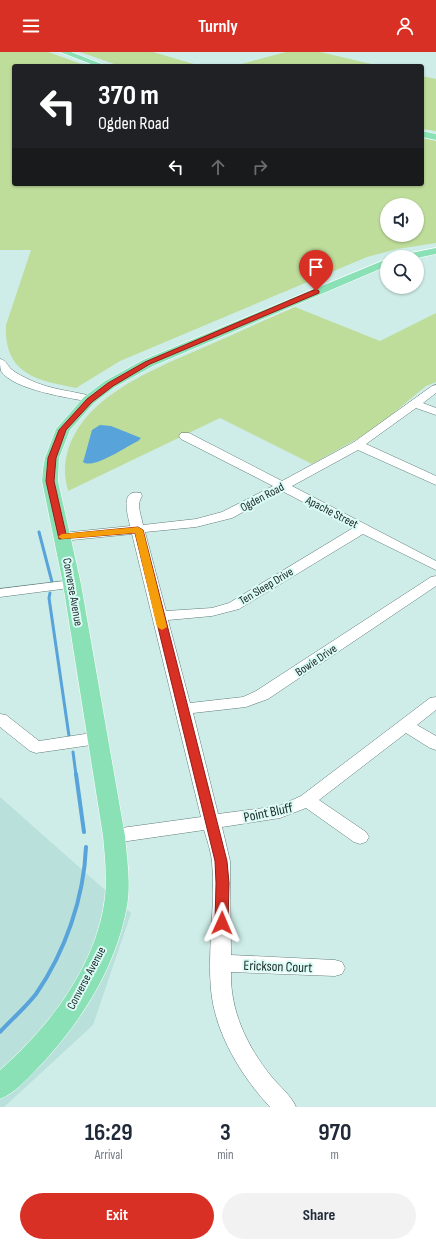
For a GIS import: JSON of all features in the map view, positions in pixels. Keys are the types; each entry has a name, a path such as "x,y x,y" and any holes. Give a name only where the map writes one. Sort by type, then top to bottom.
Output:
{"main road":[{"path":"64,52 97,64"},
{"path":"424,134 436,137"},
{"path":"424,253 436,251"},
{"name":"Converse Avenue","path":"0,1087 32,1058 54,1032 78,998 96,964 108,935 115,904 117,873 114,836 72,584 50,481 52,458 63,430 91,399 110,384 148,363 380,265"}],"street":[{"path":"0,362 12,375 30,384 49,390 91,399"},
{"name":"Ogden Road","path":"62,537 138,530 215,519 239,510 358,445 436,388"},
{"path":"414,403 436,412"},
{"name":"Apache Street","path":"185,436 436,566"},
{"path":"358,445 436,481"},
{"path":"136,496 133,500 132,506 221,861 222,1000 229,1022 240,1047 254,1071 272,1094 285,1107"},
{"name":"Ten Sleep Drive","path":"159,616 212,612 234,606 364,528"},
{"name":"Bowie Drive","path":"184,710 246,702 262,696 436,580"},
{"path":"0,593 72,584"},
{"name":"Point Bluff","path":"114,836 280,812 294,807 307,800 436,702"},
{"path":"0,719 36,747 98,738"},
{"path":"405,725 436,744"},
{"path":"307,800 360,837"},
{"name":"Erickson Court","path":"221,963 335,968"}],"shaded area":[{"path":"0,797 131,913 93,1025 4,1107 0,1107"}],"green space":[{"path":"0,52 48,52 81,64 12,64 12,186 424,186 424,138 436,141 436,243 393,250 380,250 380,254 367,257 120,361 76,388 48,382 25,372 10,354 6,325 31,250 0,250"},
{"path":"80,52 153,52 194,64 114,64"},
{"path":"286,52 320,52 371,64 241,64"},
{"path":"424,76 436,79 436,131 424,129"},
{"path":"295,307 380,341 436,313 436,382 426,386 373,430 312,464 220,418 68,491 65,473 69,449 79,428 94,410 113,394 134,380 157,368"}],"water":[{"path":"100,425 111,426 141,438 102,460 88,464 83,462 92,430"}],"waterway":[{"path":"39,532 52,582"},
{"path":"50,593 49,598 69,736"},
{"path":"73,752 76,775"},
{"path":"76,774 84,832"},
{"path":"0,1032 36,994 56,960 77,905 86,847"}],"slow traffic":[{"path":"62,537 138,530 162,627"}],"route":[{"path":"222,923 221,861 138,530 62,537 50,481 50,469 56,443 63,430 89,400 110,384 148,363 316,291"}]}
